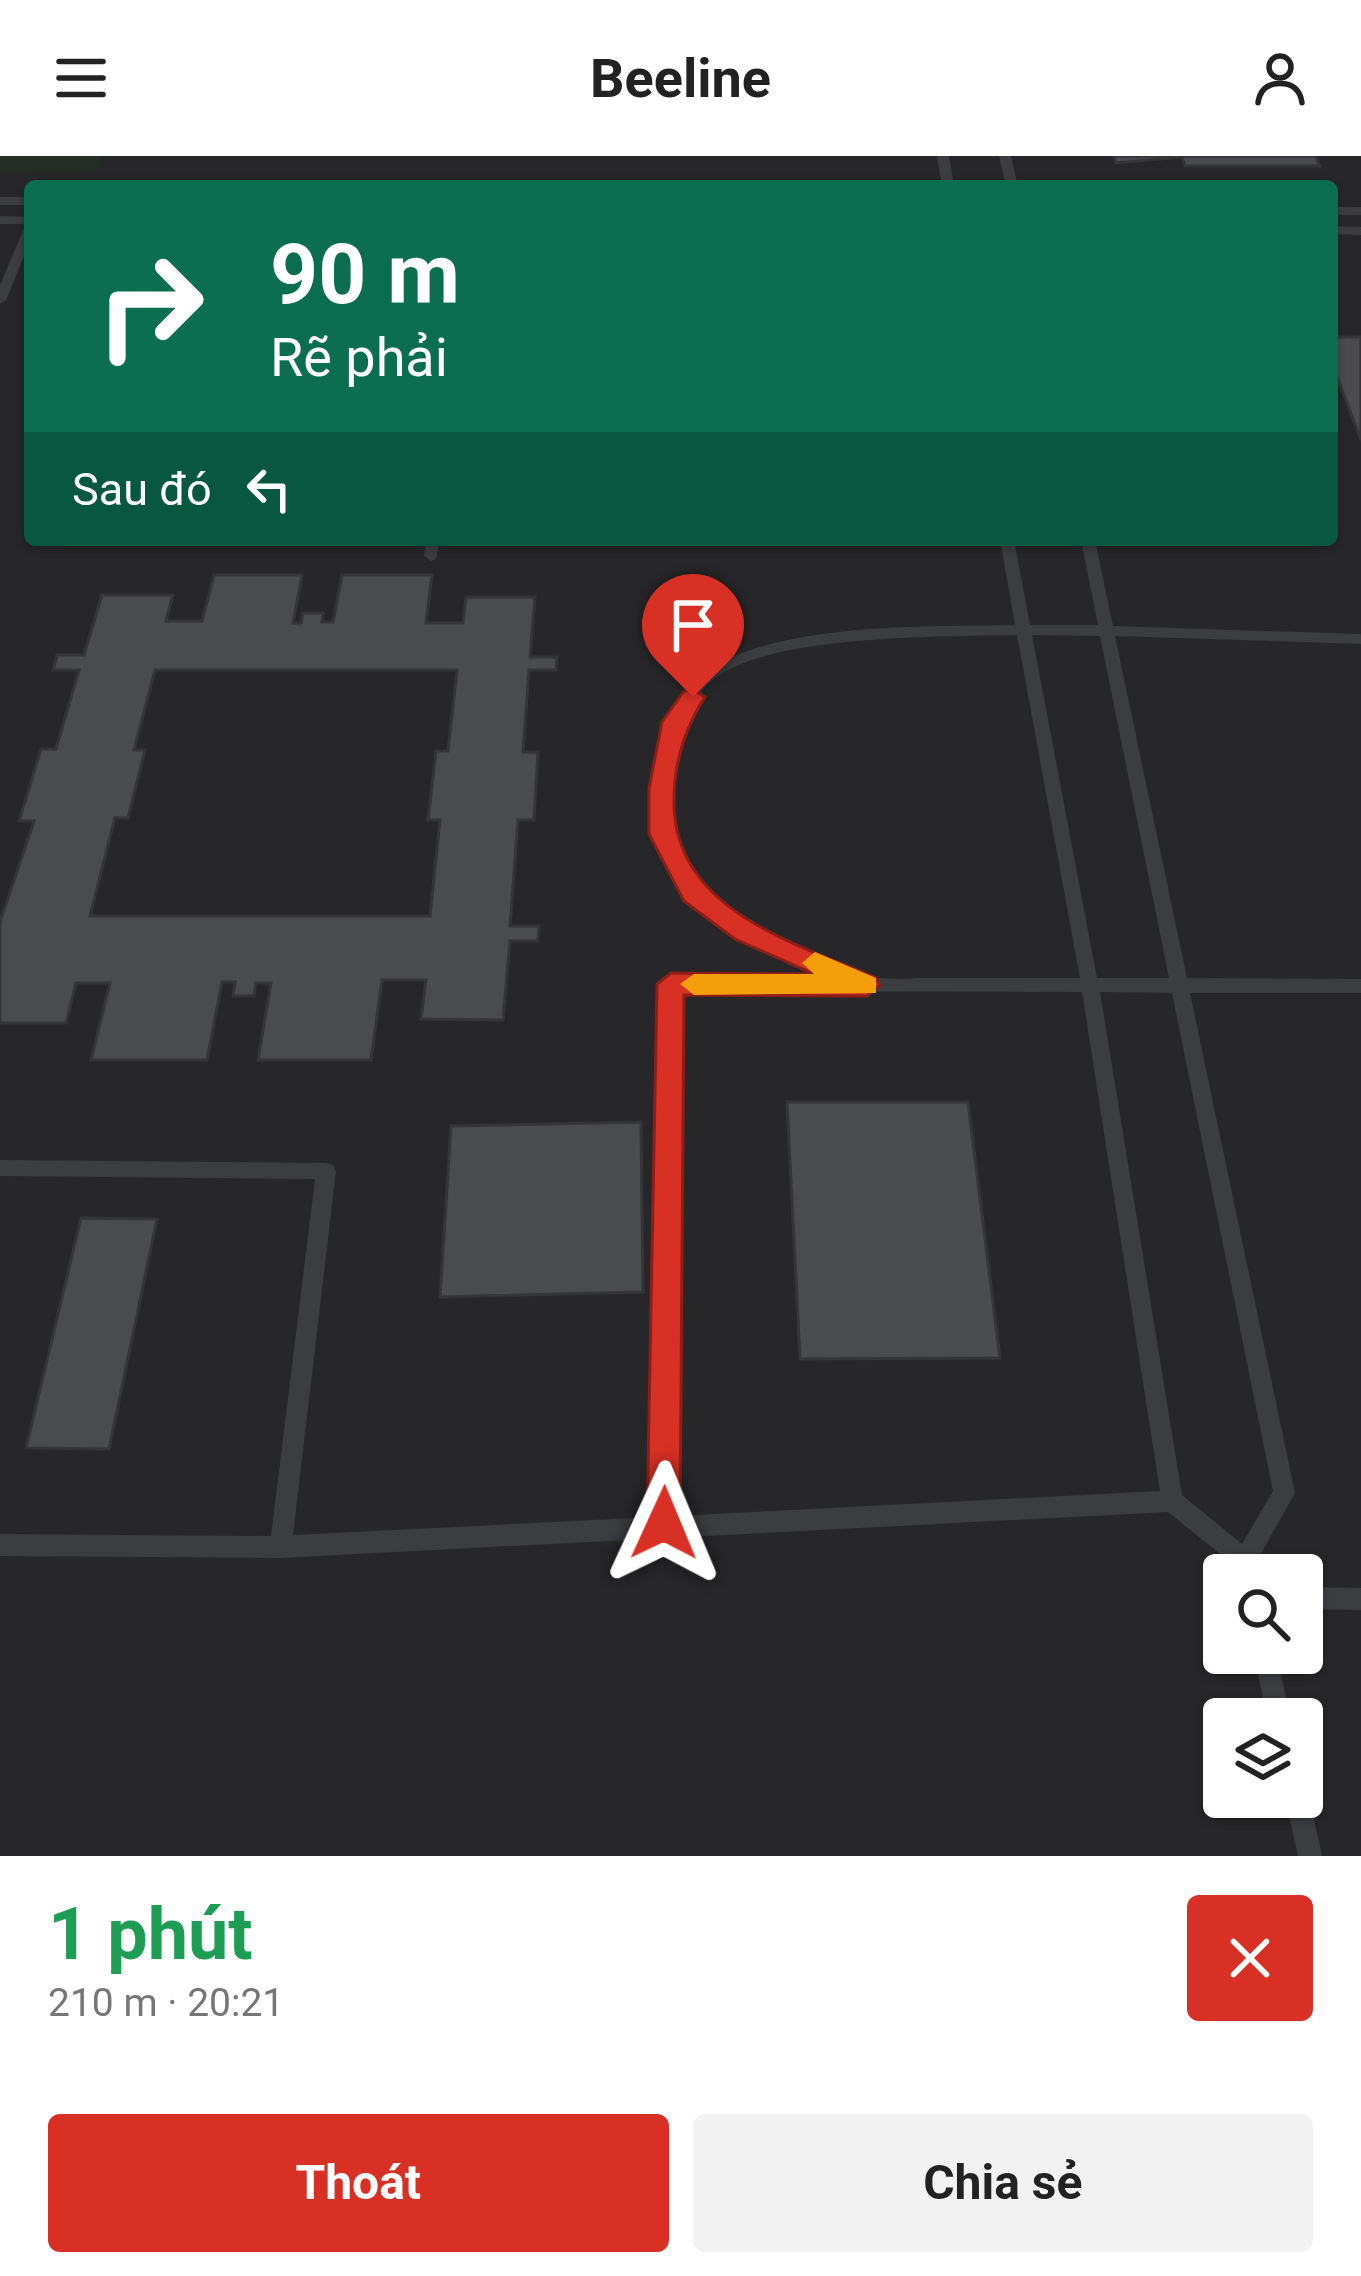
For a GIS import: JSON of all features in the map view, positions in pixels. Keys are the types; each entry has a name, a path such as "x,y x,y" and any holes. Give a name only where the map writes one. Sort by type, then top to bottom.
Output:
{"lane":[{"path":"0,300 24,239"},
{"path":"1008,546 1090,986 1172,1501 1231,1554"},
{"path":"1089,546 1284,1493 1253,1554"},
{"path":"867,985 745,932 693,894 662,834 662,789 674,722 711,673 780,645 856,636 1022,631 1361,639"},
{"path":"664,1523 671,984 1361,986"},
{"path":"0,1168 326,1171 281,1546"},
{"path":"0,1545 281,1546 664,1523 1172,1501"},
{"path":"1323,1598 1361,1599"},
{"path":"1302,1818 1310,1856"}],"shaded area":[{"path":"0,156 1361,156 1361,1856 0,1856"},
{"path":"0,156 102,156 96,172 0,172"}],"building":[{"path":"1114,156 1315,156 1320,166 1185,166 1182,157 1116,163"},
{"path":"1338,337 1361,337 1361,440 1338,380"},
{"path":"214,575 302,575 293,623 301,623 303,613 323,613 322,622 333,622 342,575 432,575 426,623 463,623 466,597 535,597 530,657 557,657 556,670 529,670 523,752 538,752 534,820 518,820 510,926 539,926 538,941 510,941 503,1020 421,1019 426,980 382,980 371,1060 258,1060 271,983 256,983 254,996 233,996 235,982 222,982 207,1060 91,1060 110,983 76,983 66,1023 0,1023 0,922 34,821 19,821 41,749 56,749 79,670 53,670 57,655 84,655 102,595 173,595 166,621 202,621","holes":["155,670 457,670 448,751 436,751 428,820 440,820 430,916 90,916 115,818 128,818 145,750 134,750"]},
{"path":"787,1102 968,1102 1000,1358 800,1359"},
{"path":"641,1122 643,1292 440,1297 451,1126"},
{"path":"81,1218 157,1219 109,1449 26,1448"}],"slow traffic":[{"path":"694,984 867,985 815,963"}],"route":[{"path":"664,1523 671,984 867,985 745,932 693,894 662,834 662,789 674,722 693,697"}]}
